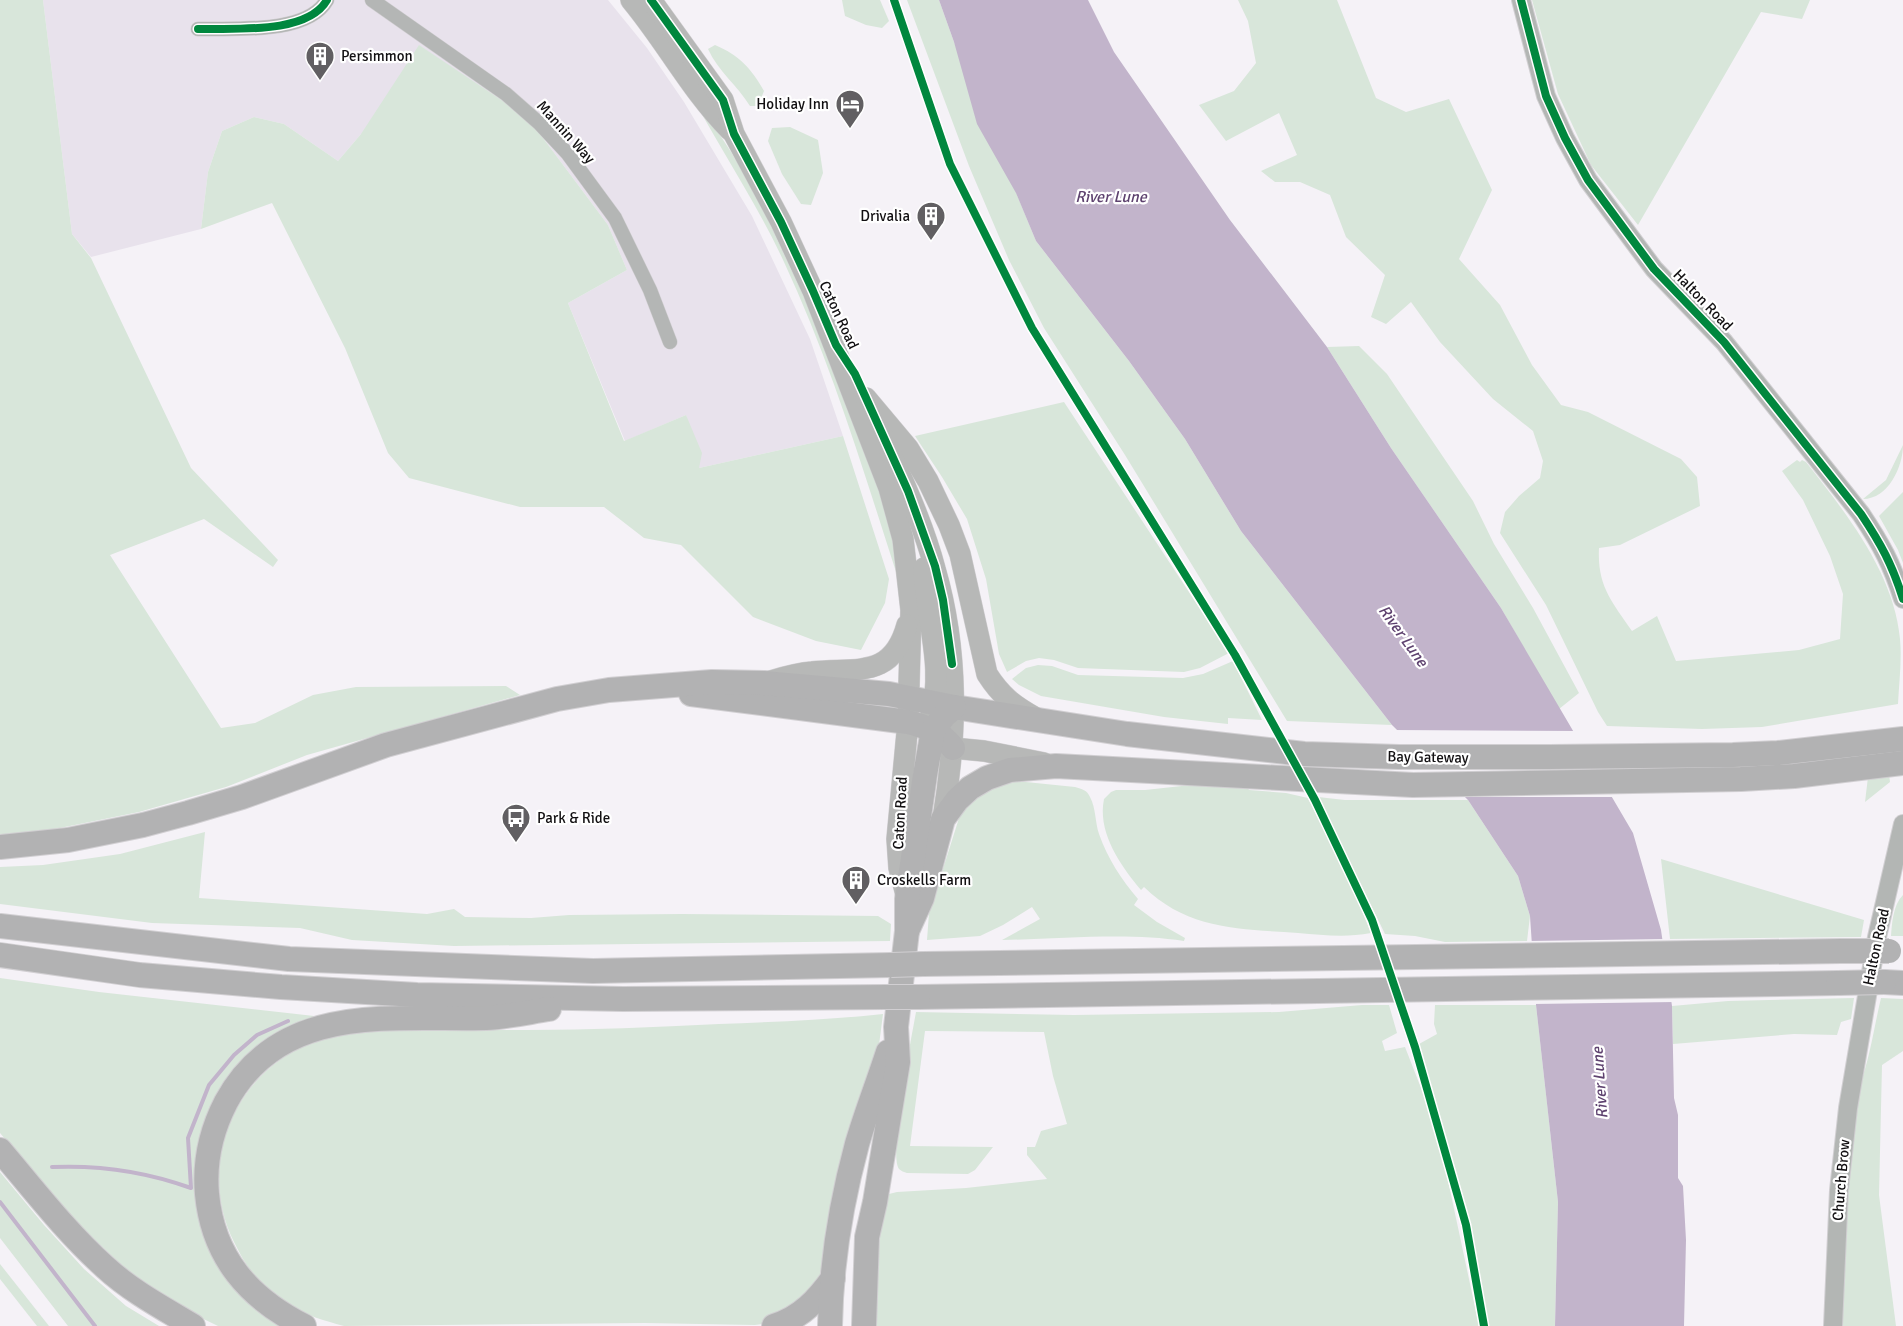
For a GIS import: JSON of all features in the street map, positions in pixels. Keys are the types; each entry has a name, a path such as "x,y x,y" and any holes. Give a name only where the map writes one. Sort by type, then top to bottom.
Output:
{"highway":[{"name":"Bay Gateway","path":"641,687 712,682 764,683 910,697 944,705 1127,734 1304,754 1587,757 1718,751 1818,737 1872,735"},
{"path":"0,847 68,840 143,825 242,797 386,745 453,725 556,699 641,687 730,700 926,736 944,716 944,705"},
{"path":"1872,735 1903,723"},
{"path":"1872,735 1903,739"},
{"name":"Caton Road","path":"864,1326 867,1237 898,1062 896,1027 907,931 907,898 926,736"},
{"name":"Bay Gateway","path":"1056,766 1413,785 1740,779 1794,776 1903,763"},
{"name":"Caton Road","path":"907,931 922,898 943,819 957,800 970,788 987,778 1010,770 1056,766"},
{"path":"0,926 312,960 593,972 1344,957 1896,951"},
{"path":"0,955 140,975 281,987 417,995 623,999 1893,983"},
{"path":"304,1326 282,1315 262,1301 244,1283 222,1249 208,1205 207,1156 217,1120 248,1070 268,1052 287,1040 333,1023 366,1019 490,1017 623,999"},
{"name":"Caton Road","path":"830,1326 833,1278 848,1181 864,1121 896,1027"},
{"path":"0,1150 105,1268 146,1299 193,1326"},
{"path":"846,1326 867,1237"},
{"path":"774,1326 798,1316 819,1297 833,1278"}],"main road":[{"name":"Caton Road","path":"631,0 711,111 734,134"},
{"name":"Caton Road","path":"651,0 723,100 734,134 781,222 813,291 836,345 889,488 903,539 911,610 910,697 926,736 943,819"},
{"name":"Caton Road","path":"836,345 855,374 908,491 924,534 943,600 951,652 944,705"},
{"path":"866,398 908,448 928,481 949,525 960,555 987,674 997,690 1012,705 1037,719"},
{"path":"764,683 813,671 870,668 877,665 896,652 903,638 911,610"},
{"path":"926,736 1056,766"}],"street":[{"path":"198,29 290,24 309,18 327,0"},
{"name":"Mannin Way","path":"372,0 506,94 539,123 567,154 615,218 650,290 670,342"},
{"name":"Halton Road","path":"1521,0 1546,96 1588,180 1654,269 1724,342 1861,514 1894,568 1903,599"},
{"name":"Halton Road","path":"1859,1036 1877,937 1899,864 1903,824"},
{"name":"Church Brow","path":"1833,1326 1839,1190 1859,1036"}],"shaded area":[{"path":"43,0 608,0 647,48 684,102 752,216 810,339 843,436 699,468 686,415 625,441 568,303 627,270 608,225 537,130 361,134 338,161 284,124 254,117 222,131 208,172 201,229 91,257 72,234"}],"green space":[{"path":"0,0 43,0 72,234 91,258 191,468 278,560 273,567 204,519 110,555 221,728 255,723 313,695 356,687 506,686 520,695 307,755 226,787 139,812 50,830 0,835"},
{"path":"842,0 880,0 889,21 882,28 866,25 845,16"},
{"path":"907,0 939,0 1036,241 1129,361 1185,439 1241,531 1392,725 1287,721 1125,455 1044,328 1009,260 969,166"},
{"path":"1238,0 1337,0 1376,98 1406,112 1449,99 1492,190 1459,259 1500,305 1532,365 1561,405 1588,412 1681,459 1697,477 1700,506 1620,545 1599,548 1600,573 1603,583 1612,602 1632,631 1657,616 1676,661 1799,650 1840,639 1843,594 1830,556 1803,500 1782,471 1797,460 1800,462 1802,460 1806,462 1852,523 1878,567 1888,591 1896,615 1900,639 1898,704 1762,727 1702,729 1607,726 1546,605 1500,533 1505,512 1540,478 1543,461 1533,431 1493,399 1440,342 1411,302 1386,324 1371,317 1385,275 1346,237 1330,195 1300,182 1275,182 1261,171 1297,155 1279,113 1226,141 1199,105 1234,91 1256,63 1248,21"},
{"path":"1532,0 1810,0 1802,19 1761,12 1638,225 1591,165 1558,94"},
{"path":"419,45 503,101 537,130 608,225 627,270 568,303 624,441 686,415 702,453 699,468 843,436 889,579 885,603 861,650 816,641 753,617 681,545 644,538 604,507 520,507 409,478 388,453 345,348 272,203 201,229 208,172 222,131 254,117 284,124 338,161 361,134"},
{"path":"715,45 738,58 754,76 764,91 758,106 750,106 717,64 708,49"},
{"path":"681,75 759,200 835,364 894,533 897,575 845,417 801,300 760,214"},
{"path":"790,127 818,140 823,173 811,205 801,204 782,174 768,141 772,128"},
{"path":"1359,346 1387,374 1473,501 1494,544 1533,608 1579,693 1559,709 1501,608 1391,448 1327,347"},
{"path":"1064,402 1229,653 1200,668 1184,672 1078,668 1039,658 1026,661 1007,672 999,654 986,579 967,519 915,436"},
{"path":"1903,445 1897,472 1887,488 1872,498 1863,499 1886,480"},
{"path":"1903,492 1903,563 1879,516"},
{"path":"1233,661 1262,720 1228,718 1228,724 1164,717 1041,696 1012,679 1026,668 1038,665 1052,666 1078,675 1183,678 1203,674"},
{"path":"1889,774 1890,782 1865,802 1868,777"},
{"path":"1015,781 1075,787 1087,793 1092,801 1099,834 1106,852 1138,899 1134,905 1185,938 1184,941 1117,936 1002,940 1040,919 1032,907 980,936 927,940 929,913 960,815 971,799 985,788"},
{"path":"1200,784 1246,785 1249,790 1286,793 1308,798 1353,889 1371,933 1325,935 1216,925 1178,912 1144,887 1141,890 1119,860 1107,836 1103,812 1104,799 1116,790 1145,790"},
{"path":"1318,797 1345,800 1468,800 1518,876 1530,916 1527,941 1445,942 1415,936 1385,934"},
{"path":"205,832 199,898 427,914 454,909 465,917 531,918 569,915 682,914 878,916 891,924 890,941 454,946 352,940 300,928 152,923 0,904 0,867 43,865 120,854"},
{"path":"1661,859 1864,920 1861,937 1670,939"},
{"path":"1903,895 1903,936 1891,936 1895,909"},
{"path":"0,978 99,992 323,1017 239,1068 201,1213 284,1326 218,1326 144,1286 79,1225 0,1133"},
{"path":"1854,998 1851,1019 1841,1022 1837,1035 1794,1034 1673,1044 1672,1006 1728,1001"},
{"path":"1881,998 1903,999 1903,1051 1882,1065 1879,1195 1896,1326 1840,1326 1847,1195 1859,1087"},
{"path":"1389,1005 1397,1033 1382,1041 1385,1051 1405,1047 1437,1129 1479,1326 870,1326 885,1195 897,1192 966,1188 1047,1179 1027,1155 1027,1147 1035,1147 1041,1131 1067,1124 1053,1076 1044,1032 925,1031 910,1146 993,1147 975,1170 968,1174 907,1173 900,1170 896,1159 898,1119 916,1012 1074,1015 1279,1012"},
{"path":"1435,1005 1536,1005 1558,1202 1555,1326 1488,1326 1463,1204 1419,1044 1437,1034 1434,1024"},
{"path":"883,1014 879,1045 825,1263 815,1285 776,1322 755,1325 645,1323 344,1326 325,1321 292,1307 265,1288 254,1275 234,1242 223,1212 219,1182 221,1152 230,1123 244,1097 264,1074 288,1055 329,1037 368,1032 623,1028"},
{"path":"0,1172 84,1269 126,1306 159,1326 68,1326 0,1238"},
{"path":"0,1264 49,1326 37,1326 0,1279"}],"water":[{"name":"River Lune","path":"939,0 1088,0 1114,52 1230,220 1327,347 1391,448 1501,608 1633,833 1661,930 1672,1006 1674,1098 1678,1115 1678,1178 1683,1186 1686,1240 1684,1326 1555,1326 1558,1202 1536,1005 1530,916 1518,876 1468,800 1392,725 1241,531 1185,439 1129,361 1036,241 1016,193 977,124 954,42"}],"pier":[{"path":"1392,730 1576,731 1615,797 1461,797"},
{"path":"1666,939 1675,1002 1533,1004 1529,941"}],"waterway":[{"path":"52,1167 87,1167 122,1171 191,1188 188,1138 209,1085 234,1055 257,1035 288,1021"},
{"path":"0,1202 95,1326"}],"cycle path":[{"path":"198,29 249,29 287,24 317,11 327,0"},
{"path":"651,0 723,100 734,134 781,222 836,345 855,374 866,398 908,491 935,566 943,600 952,664"},
{"path":"894,0 950,164 1032,328 1235,655 1315,800 1372,920 1415,1047 1466,1225 1484,1326"},
{"path":"1521,0 1546,96 1588,180 1654,269 1724,342 1861,514 1895,575 1903,599"}],"place":[{"name":"Persimmon","path":"320,82"},
{"name":"Holiday Inn","path":"850,130"},
{"name":"Drivalia","path":"931,242"},
{"name":"Park & Ride","path":"516,844"},
{"name":"Croskells Farm","path":"856,906"}]}
